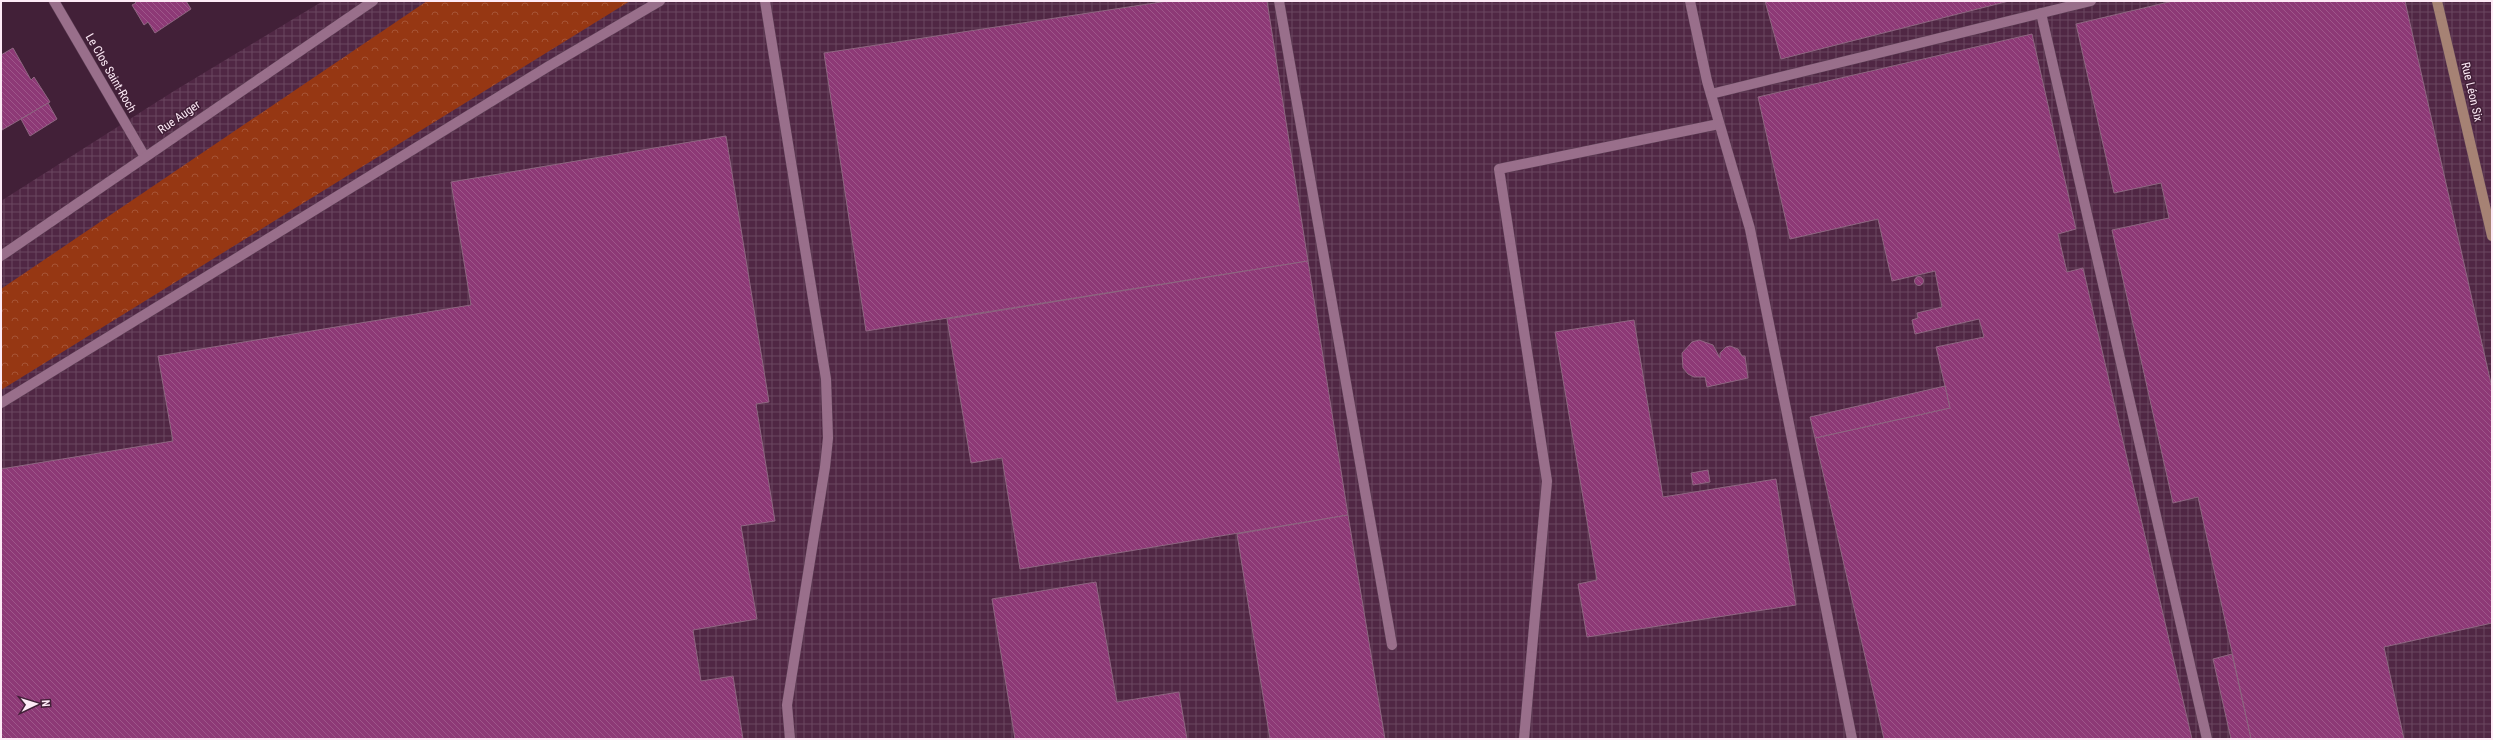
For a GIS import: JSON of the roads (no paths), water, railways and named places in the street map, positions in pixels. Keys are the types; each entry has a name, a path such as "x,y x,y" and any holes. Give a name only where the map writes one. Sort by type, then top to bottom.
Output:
{"main road":[{"name":"Rue Léon Six","path":"2437,1 2492,236"}],"street":[{"name":"Le Clos Saint-Roch","path":"54,1 144,157"},
{"name":"Rue Auger","path":"1,256 373,1"},
{"path":"1,403 536,75 660,1"},
{"path":"765,1 826,379 828,408 825,467 787,705 790,739"},
{"path":"1279,1 1392,645"},
{"path":"1690,1 1711,94 1750,229 1852,739"},
{"path":"1711,94 2091,1"},
{"path":"2041,13 2207,739"},
{"path":"1524,739 1547,481 1499,169 1719,124"}]}
